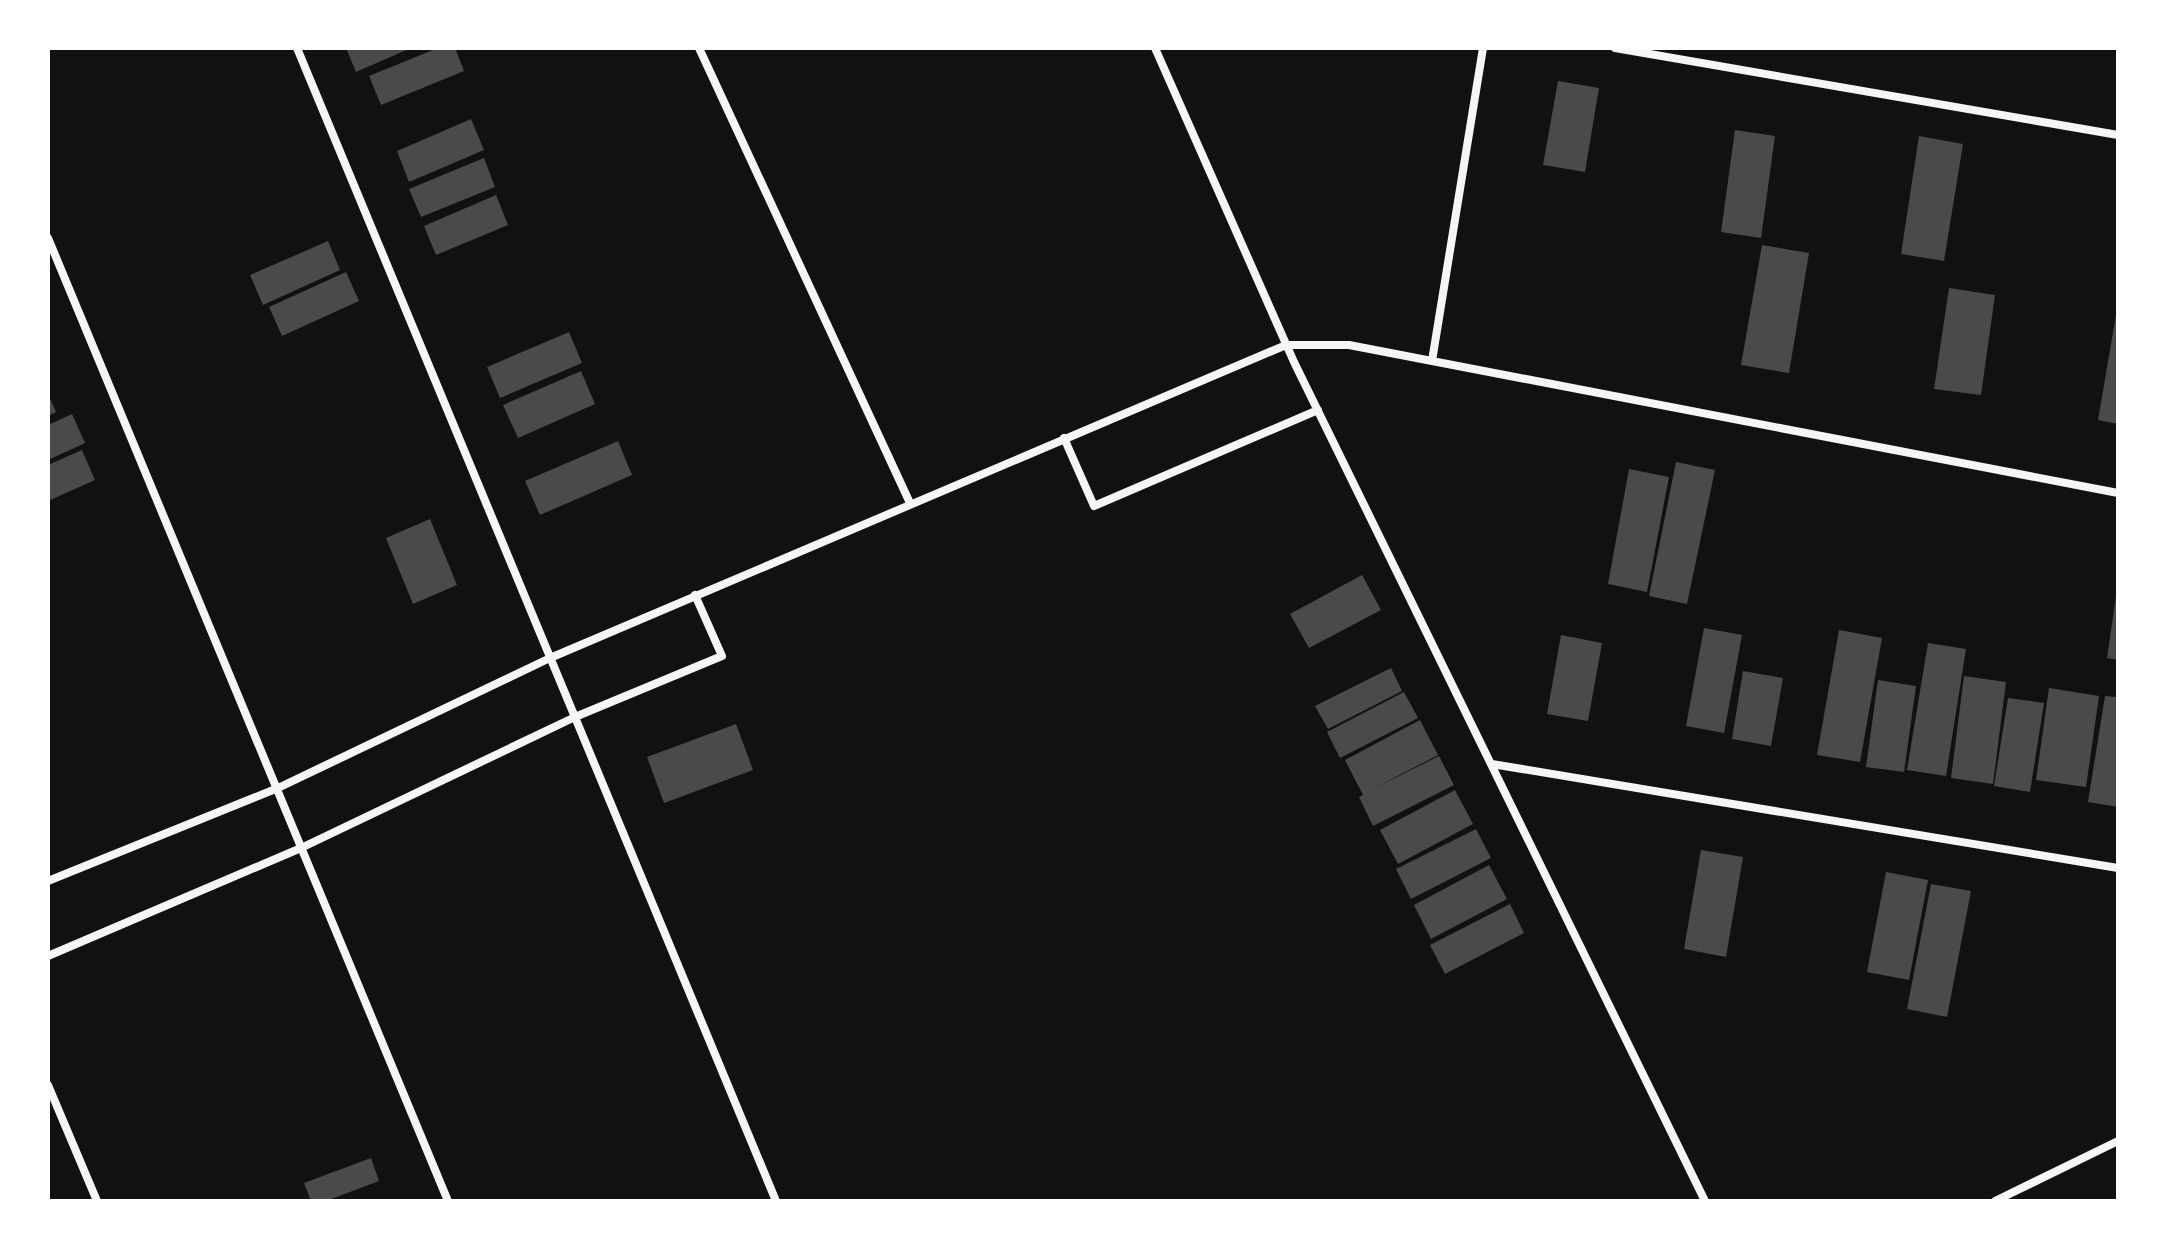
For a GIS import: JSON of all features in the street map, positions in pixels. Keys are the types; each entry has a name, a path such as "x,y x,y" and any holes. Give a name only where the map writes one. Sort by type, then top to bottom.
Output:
{"street":[{"path":"297,48 776,1201"},
{"path":"699,48 910,503"},
{"path":"1155,48 1286,345 1705,1201"},
{"path":"1432,361 1483,48"},
{"path":"1615,48 2118,135"},
{"path":"48,238 448,1201"},
{"path":"48,881 278,788 550,658 1286,345 1349,345 2118,493"},
{"path":"1064,438 1094,506 1318,410"},
{"path":"48,956 301,848 575,717 722,656 695,595"},
{"path":"1492,764 2118,868"},
{"path":"48,1085 96,1199 84,1201"},
{"path":"1995,1201 2118,1141"}],"building":[{"path":"346,48 411,48 356,72"},
{"path":"438,48 455,48 464,71 381,105 369,76"},
{"path":"1558,81 1599,88 1585,172 1543,165"},
{"path":"471,119 484,150 409,182 397,151"},
{"path":"1735,130 1775,136 1761,238 1721,232"},
{"path":"1919,136 1963,144 1944,261 1901,254"},
{"path":"484,158 495,187 421,217 409,189"},
{"path":"496,195 508,225 436,255 424,226"},
{"path":"328,241 340,270 263,305 250,275"},
{"path":"1762,245 1809,253 1789,373 1741,365"},
{"path":"346,272 359,301 282,336 269,307"},
{"path":"1949,288 1995,295 1981,395 1934,389"},
{"path":"2118,315 2118,424 2098,420"},
{"path":"569,332 582,363 500,398 487,367"},
{"path":"581,371 595,404 518,438 503,405"},
{"path":"48,394 56,412 48,416"},
{"path":"72,414 85,443 48,460 48,425"},
{"path":"618,441 632,475 540,515 525,481"},
{"path":"82,450 95,480 48,501 48,465"},
{"path":"1676,462 1715,470 1687,604 1649,596"},
{"path":"1629,469 1669,477 1647,592 1608,584"},
{"path":"430,519 457,585 413,604 386,538"},
{"path":"1362,575 1381,610 1309,648 1290,614"},
{"path":"2118,596 2118,660 2107,658"},
{"path":"1704,628 1742,635 1724,733 1686,726"},
{"path":"1839,630 1882,638 1860,762 1817,755"},
{"path":"1561,635 1602,643 1588,721 1547,714"},
{"path":"1928,643 1966,649 1946,776 1907,770"},
{"path":"1391,668 1402,691 1328,729 1315,706"},
{"path":"1743,671 1783,678 1771,746 1732,739"},
{"path":"1964,676 2006,682 1993,784 1951,778"},
{"path":"1878,680 1916,686 1904,772 1866,767"},
{"path":"2049,688 2099,696 2086,787 2036,780"},
{"path":"1404,692 1418,718 1340,758 1327,732"},
{"path":"2105,696 2118,697 2118,807 2088,802"},
{"path":"2008,698 2044,703 2030,792 1994,786"},
{"path":"1420,720 1438,755 1371,790 1439,756 1454,785 1373,826 1359,797 1363,795 1345,760"},
{"path":"736,724 753,770 664,803 647,757"},
{"path":"1455,790 1473,824 1398,864 1380,830"},
{"path":"1476,829 1491,858 1411,899 1396,869"},
{"path":"1701,850 1743,857 1726,957 1684,949"},
{"path":"1489,865 1507,899 1431,939 1414,905"},
{"path":"1886,872 1928,880 1909,980 1867,972"},
{"path":"1931,884 1971,891 1947,1017 1907,1009"},
{"path":"1510,904 1524,933 1445,974 1430,945"},
{"path":"371,1158 379,1181 326,1201 311,1201 304,1183"}]}
